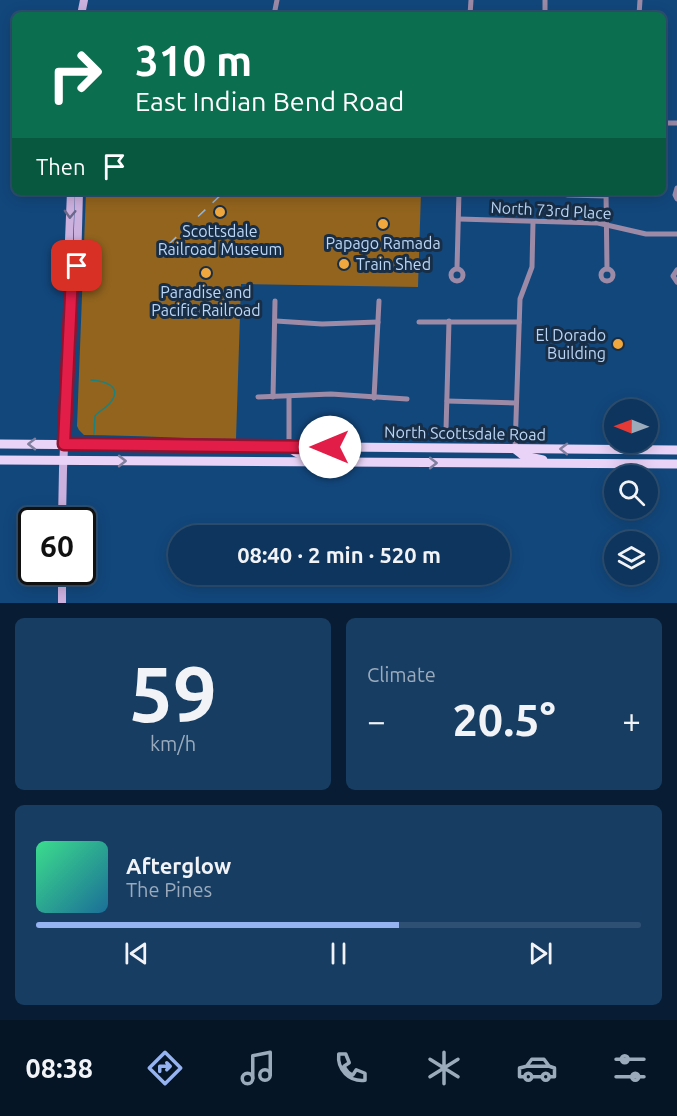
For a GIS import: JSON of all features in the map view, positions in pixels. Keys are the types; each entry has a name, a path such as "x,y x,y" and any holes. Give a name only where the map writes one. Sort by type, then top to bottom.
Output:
{"main road":[{"path":"62,507 72,275 68,264 70,195"},
{"path":"72,275 77,266 79,195"},
{"name":"North Scottsdale Road","path":"0,444 604,450"},
{"path":"221,461 242,455 277,456 289,447 301,455 332,456 348,462"},
{"path":"453,463 472,457 504,457 515,449 524,456 553,464"},
{"name":"North Scottsdale Road","path":"658,450 677,450"},
{"path":"614,453 614,464"},
{"name":"North Scottsdale Road","path":"0,460 677,464"},
{"path":"62,585 62,603"}],"street":[{"path":"677,188 675,192 677,199"},
{"path":"457,268 459,195"},
{"path":"606,195 607,269"},
{"name":"North 73rd Place","path":"459,219 606,224 646,234 677,234"},
{"path":"515,449 520,299 533,260 533,222"},
{"path":"677,270 673,276 677,282"},
{"path":"273,397 275,301"},
{"path":"374,398 375,343 379,301"},
{"path":"276,321 322,324 378,322"},
{"path":"446,430 449,321"},
{"path":"419,322 519,322"},
{"path":"258,397 331,394 407,399"},
{"path":"289,397 289,447"},
{"path":"447,401 516,403"}],"shaded area":[{"path":"86,195 421,195 418,287 241,284 236,439 84,435 77,426"}],"waterway":[{"path":"91,380 106,383 115,392 110,403 95,416 94,434"}],"railway":[{"path":"169,244 221,195"}],"place":[{"name":"Scottsdale Railroad Museum","path":"220,212"},
{"name":"Papago Ramada","path":"383,224"},
{"name":"Train Shed","path":"344,264"},
{"name":"Paradise and Pacific Railroad","path":"206,273"},
{"name":"El Dorado Building","path":"618,344"}],"route":[{"path":"77,266 72,275 64,444 330,447"}]}
